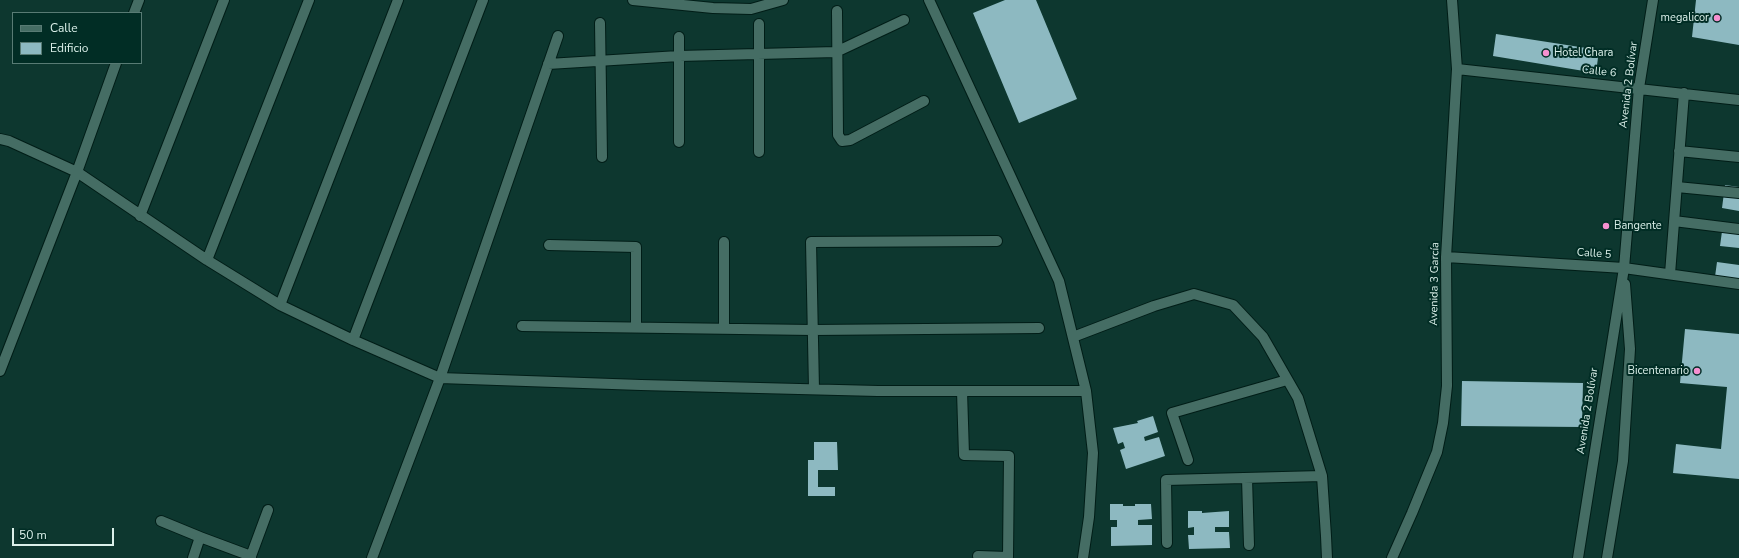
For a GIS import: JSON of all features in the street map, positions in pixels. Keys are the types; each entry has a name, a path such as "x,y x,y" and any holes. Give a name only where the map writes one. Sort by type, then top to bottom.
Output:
{"street":[{"path":"134,12 139,0"},
{"path":"140,216 224,0"},
{"path":"207,260 309,0"},
{"path":"280,305 398,0"},
{"path":"353,340 483,0"},
{"path":"633,0 713,8 783,0"},
{"path":"929,0 1059,281 1086,391 1093,453 1089,517 1083,558"},
{"name":"Avenida 3 García","path":"1392,558 1437,452 1443,423 1447,386 1446,257 1457,69 1452,0"},
{"name":"Avenida 2 Bolívar","path":"1578,558 1624,268 1639,88 1653,0"},
{"path":"837,11 836,52 838,135 842,141 850,140 924,101"},
{"path":"548,64 679,56 836,52 904,20"},
{"path":"600,23 602,157"},
{"path":"759,24 759,152"},
{"path":"372,558 440,378 558,36"},
{"path":"679,37 679,142"},
{"path":"0,371 116,64"},
{"name":"Calle 6","path":"1457,69 1739,100"},
{"path":"1670,274 1684,93"},
{"path":"0,139 9,141 76,172 207,260 280,305 353,340 440,378 814,389 1086,391"},
{"path":"1679,151 1739,157"},
{"path":"1677,187 1739,193"},
{"path":"1674,221 1739,228"},
{"path":"814,389 811,242 998,241"},
{"path":"724,242 724,328"},
{"path":"549,245 636,247 636,327"},
{"name":"Calle 5","path":"1446,257 1624,268 1739,284"},
{"name":"Avenida 2 Bolívar","path":"1606,558 1623,461 1630,349 1624,268"},
{"path":"1073,337 1154,306 1194,294 1233,305 1263,337 1298,398 1322,476 1327,558"},
{"path":"522,326 813,330 1039,328"},
{"path":"1188,460 1172,413 1287,380"},
{"path":"962,391 964,455 1009,456 1008,556 978,556"},
{"path":"1167,543 1166,480 1322,476"},
{"path":"1246,478 1249,545"},
{"path":"161,521 251,557 268,510"},
{"path":"193,558 200,537"}],"building":[{"path":"1005,0 1036,0 1077,99 1019,123 973,13"},
{"name":"megalicor","path":"1696,0 1739,0 1739,45 1692,37"},
{"name":"Hotel Chara","path":"1496,34 1599,50 1596,73 1493,56"},
{"path":"1725,185 1739,187 1739,211 1722,208"},
{"path":"1723,224 1739,226 1739,248 1720,246"},
{"path":"1717,262 1739,265 1739,287 1714,284"},
{"path":"1685,329 1739,334 1739,479 1673,473 1676,444 1721,449 1727,387 1680,383"},
{"path":"1462,381 1583,383 1582,427 1461,426"},
{"path":"1153,416 1158,432 1144,437 1145,441 1159,437 1165,456 1126,469 1120,450 1125,448 1123,442 1118,444 1113,428 1138,423 1137,421"},
{"path":"814,442 837,442 838,470 818,470 818,487 835,487 835,496 808,496 808,460 814,460"},
{"path":"1110,504 1135,506 1135,504 1151,504 1152,519 1138,520 1138,525 1152,525 1152,545 1111,546 1111,527 1117,527 1117,520 1110,520"},
{"path":"1188,511 1202,511 1202,513 1229,511 1229,527 1215,527 1215,532 1229,532 1230,548 1189,549 1188,535 1194,535 1194,527 1188,528"}],"place":[{"name":"megalicor","path":"1717,18"},
{"name":"Hotel Chara","path":"1546,53"},
{"name":"Bangente","path":"1606,226"},
{"name":"Bicentenario","path":"1697,371"}]}
